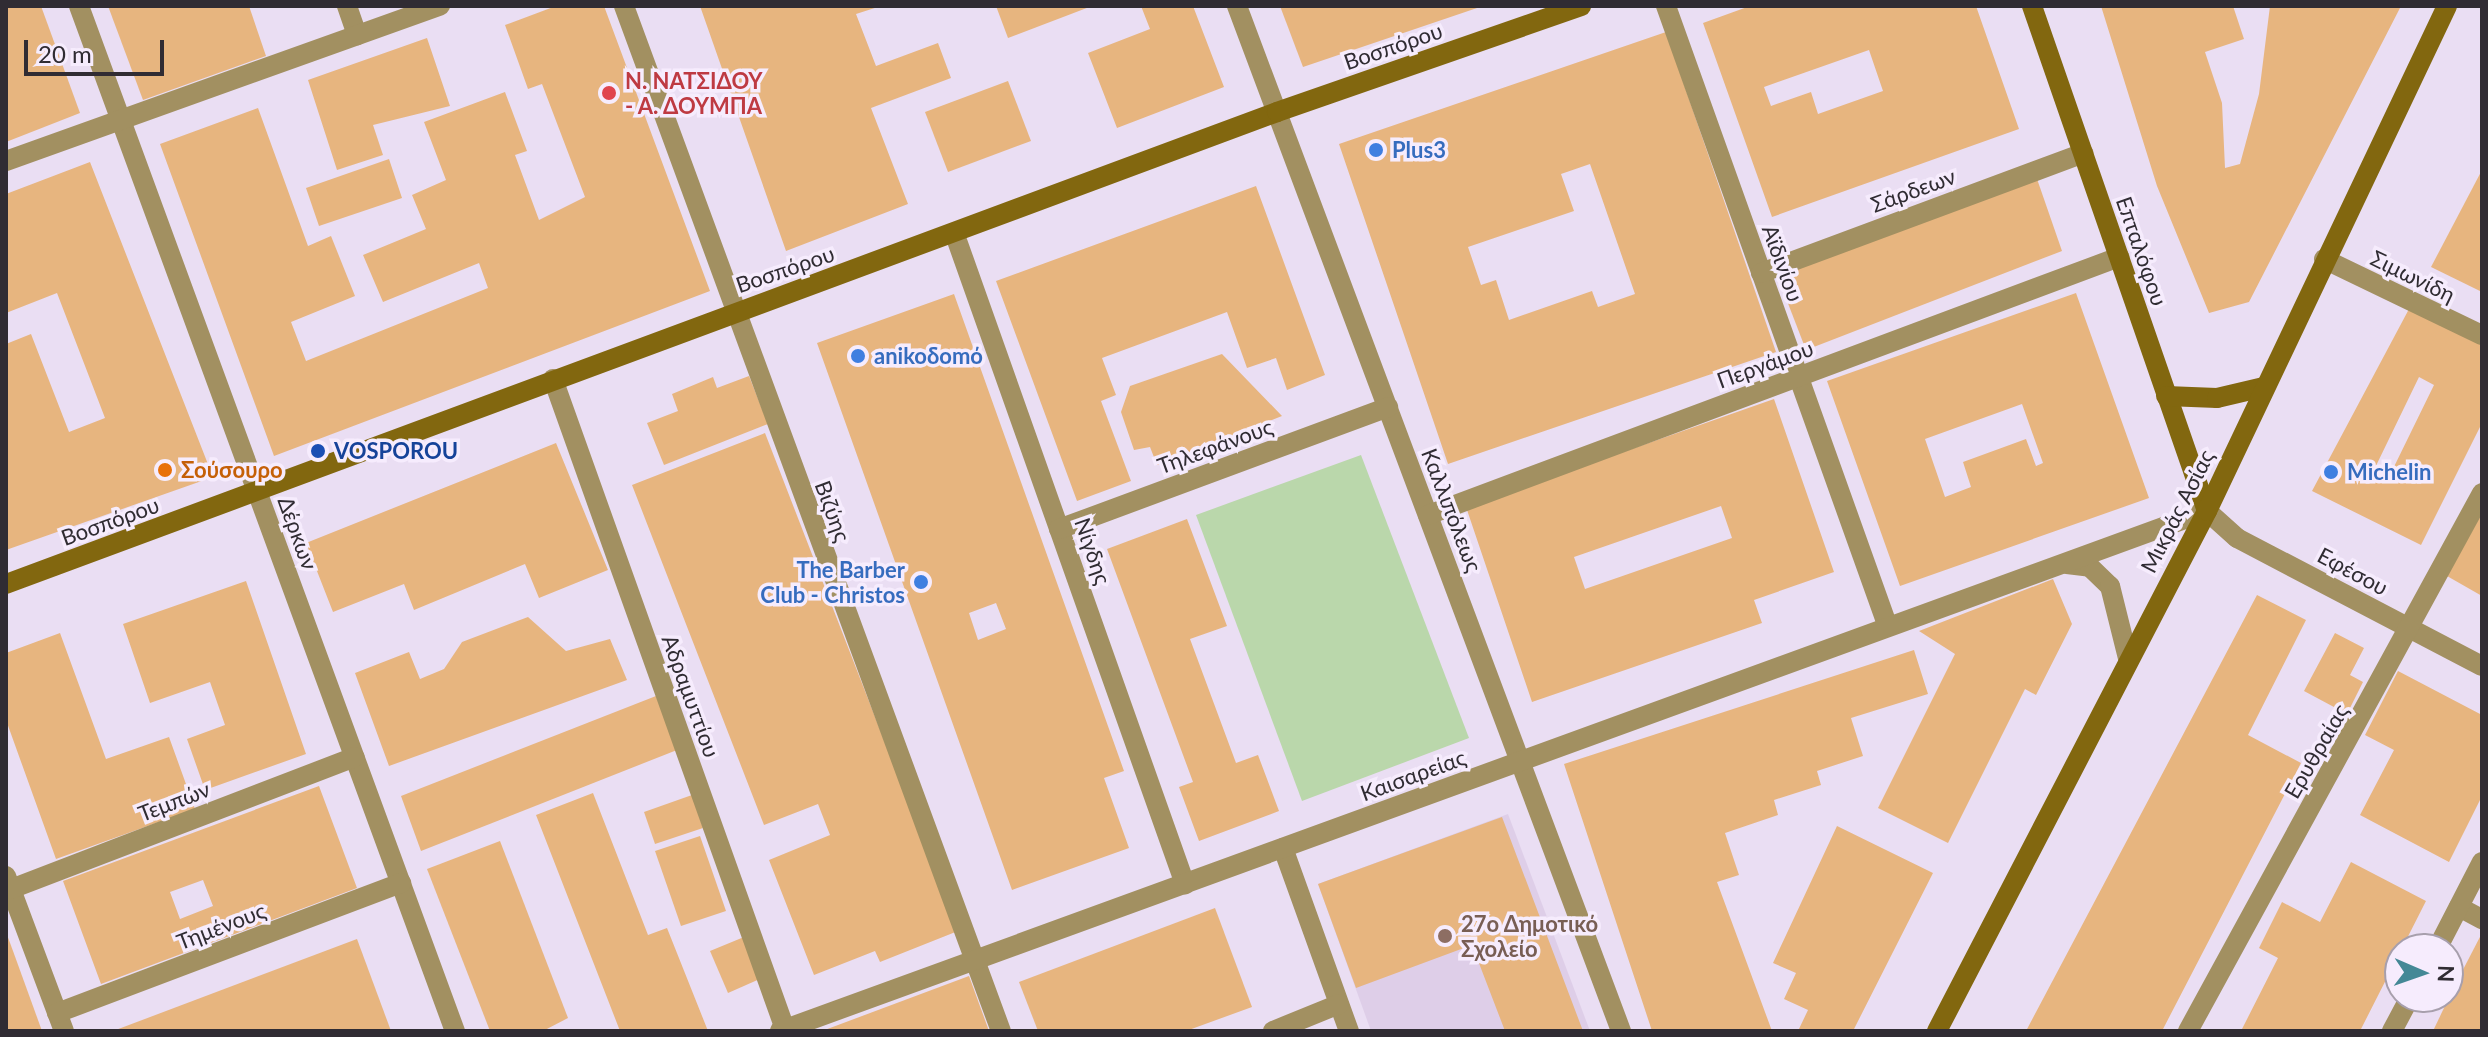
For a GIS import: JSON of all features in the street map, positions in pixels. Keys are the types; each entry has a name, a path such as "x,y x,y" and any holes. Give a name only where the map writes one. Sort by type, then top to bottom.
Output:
{"street":[{"name":"Δέρκων","path":"79,6 455,1031"},
{"path":"347,6 357,35"},
{"path":"6,161 440,6"},
{"name":"Βιζύης","path":"624,6 733,312 1001,1031"},
{"name":"Καλλιπόλεως","path":"1237,6 1621,1031"},
{"name":"Βοσπόρου","path":"6,584 733,312 955,235 1277,112 1581,6"},
{"name":"Αϊδινίου","path":"1666,6 1888,627"},
{"name":"Επταλόφου","path":"2032,6 2207,511"},
{"name":"Μικράς Ασίας","path":"1937,1031 2207,511 2324,259 2447,6"},
{"name":"Σάρδεων","path":"1761,273 2083,153"},
{"name":"Νίγδης","path":"955,235 1185,884"},
{"name":"Περγάμου","path":"1428,515 2119,257"},
{"name":"Σιμωνίδη","path":"2324,259 2482,335"},
{"name":"Αδραμυττίου","path":"553,379 782,1030"},
{"path":"2166,396 2217,398 2264,387"},
{"name":"Τηλεφάνους","path":"1059,529 1388,407"},
{"name":"Ερυθραίας","path":"2188,1031 2414,629 2482,493"},
{"name":"Καισαρείας","path":"782,1030 2207,511"},
{"name":"Εφέσου","path":"2207,511 2237,538 2482,666"},
{"path":"2064,563 2090,567 2110,586 2128,658"},
{"name":"Τεμπών","path":"8,882 354,757"},
{"path":"1283,848 1349,1031"},
{"path":"2445,933 2482,862"},
{"path":"8,882 61,1022"},
{"name":"Τημένους","path":"61,1022 401,883"},
{"path":"2459,907 2482,919"},
{"path":"1273,1031 1339,1004"},
{"path":"2392,1031 2402,1013"}],"shaded area":[{"name":"27ο Δημοτικό Σχολείο","path":"1508,814 1590,1031 1371,1031 1318,884"}],"green space":[{"path":"1361,455 1469,738 1302,801 1196,515"}],"building":[{"path":"6,6 41,6 80,113 6,142"},
{"path":"108,6 249,6 266,56 143,100"},
{"path":"556,6 604,6 710,291 274,456 160,144 258,108 308,246 331,236 355,296 291,322 306,361 488,288 479,263 383,302 363,255 426,229 412,195 446,180 424,122 505,92 527,151 515,155 539,220 585,197 542,84 528,89 505,25"},
{"path":"700,6 881,6 856,14 876,66 938,43 951,78 871,108 908,204 786,251"},
{"path":"996,6 1092,6 1008,38"},
{"path":"1141,6 1193,6 1224,87 1117,128 1088,53 1150,29"},
{"path":"1280,6 1480,6 1480,7 1303,67"},
{"path":"1750,6 1976,6 2019,129 1772,217 1703,23","holes":["1869,50 1883,91 1818,114 1811,92 1771,106 1764,87"]},
{"path":"2101,6 2233,6 2244,39 2205,52 2222,103 2225,168 2240,164 2259,94 2270,6 2401,6 2249,302 2209,313 2157,186"},
{"path":"1666,32 1776,352 1448,464 1339,144","holes":["1590,164 1635,294 1598,307 1592,291 1509,320 1496,280 1481,285 1468,247 1574,211 1561,174"]},
{"path":"427,38 450,106 373,125 383,155 337,170 308,80"},
{"path":"1008,81 1031,141 948,172 925,112"},
{"path":"389,159 402,198 319,226 306,188"},
{"path":"90,162 213,477 6,550 6,344 31,334 69,432 105,418 57,293 6,313 6,194"},
{"path":"2482,170 2482,292 2431,267"},
{"path":"2036,176 2062,251 1806,350 1777,275"},
{"path":"1256,186 1325,375 1287,390 1276,358 1247,368 1227,312 1102,358 1116,395 1101,401 1131,481 1077,501 996,281"},
{"path":"2076,293 2149,498 1900,586 1827,381","holes":["2022,404 2043,463 2036,466 2026,439 1963,462 1971,487 1945,497 1925,439"]},
{"path":"954,294 1124,771 1104,778 1129,848 1012,890 817,343","holes":["996,603 1006,629 978,640 969,613"]},
{"path":"2409,309 2482,345 2482,423 2421,545 2312,491","holes":["2419,377 2434,385 2388,479 2373,472"]},
{"path":"1222,354 1282,416 1157,465 1150,447 1134,450 1121,412 1130,386"},
{"path":"749,376 768,424 664,465 647,423 678,411 672,394 713,377 717,388"},
{"path":"1774,399 1834,572 1754,600 1762,623 1532,702 1466,507","holes":["1721,506 1732,538 1585,589 1574,557"]},
{"path":"765,433 958,931 880,962 875,951 814,975 769,860 830,835 818,804 764,825 632,485"},
{"path":"556,443 608,570 539,598 525,564 414,610 404,584 333,612 306,543"},
{"path":"2482,513 2482,596 2447,576"},
{"path":"1187,519 1227,626 1190,639 1236,763 1258,755 1279,811 1199,841 1179,787 1193,782 1107,549"},
{"path":"2053,579 2072,624 2036,695 2025,689 1948,843 1878,808 1955,654 1919,631"},
{"path":"246,581 306,754 205,790 187,739 225,725 210,682 150,703 123,624"},
{"path":"2257,595 2306,620 2248,735 2301,763 2162,1031 2026,1031"},
{"path":"528,617 566,651 610,639 627,680 389,766 355,673 409,652 420,679 444,669 462,642"},
{"path":"60,633 106,759 169,737 195,809 56,859 6,720 6,653"},
{"path":"2335,633 2364,648 2350,675 2363,682 2347,714 2304,691"},
{"path":"1914,650 1928,694 1851,718 1863,756 1817,771 1821,785 1774,800 1778,815 1725,833 1739,875 1717,882 1772,1031 1652,1031 1564,764"},
{"path":"2398,671 2482,715 2482,796 2449,862 2360,815 2394,750 2365,735"},
{"path":"656,696 677,750 421,851 401,796"},
{"path":"319,786 357,888 101,984 63,881","holes":["203,880 213,906 180,919 170,892"]},
{"path":"593,793 648,935 667,928 708,1031 620,1031 536,815"},
{"path":"692,795 703,828 655,844 644,812"},
{"name":"27ο Δημοτικό Σχολείο","path":"1502,817 1583,1031 1505,1031 1472,945 1356,988 1318,884"},
{"path":"1837,826 1933,873 1853,1031 1798,1031 1808,1010 1784,999 1796,973 1773,963"},
{"path":"700,836 726,911 681,926 655,851"},
{"path":"500,841 568,1018 543,1031 490,1031 427,869"},
{"path":"2351,862 2426,901 2410,933 2384,933 2384,984 2360,1031 2241,1031 2278,958 2259,948 2282,902 2320,922"},
{"path":"1215,908 1252,1007 1186,1031 1038,1031 1019,982"},
{"path":"6,932 13,951 42,1031 6,1031"},
{"path":"2482,933 2482,1031 2433,1031 2442,1013 2464,1013 2464,968"},
{"path":"744,937 762,978 728,993 710,951"},
{"path":"357,939 391,1031 113,1031"},
{"path":"969,976 989,1031 822,1031"}],"place":[{"name":"Ν. ΝΑΤΣΙΔΟΥ - Α. ΔΟΥΜΠΑ","path":"609,93"},
{"name":"Plus3","path":"1376,150"},
{"name":"anikoδomό","path":"858,356"},
{"name":"VOSPOROU","path":"318,451"},
{"name":"Σούσουρο","path":"165,470"},
{"name":"Michelin","path":"2331,472"},
{"name":"The Barber Club - Christos","path":"921,582"},
{"name":"27ο Δημοτικό Σχολείο","path":"1445,936"}]}
